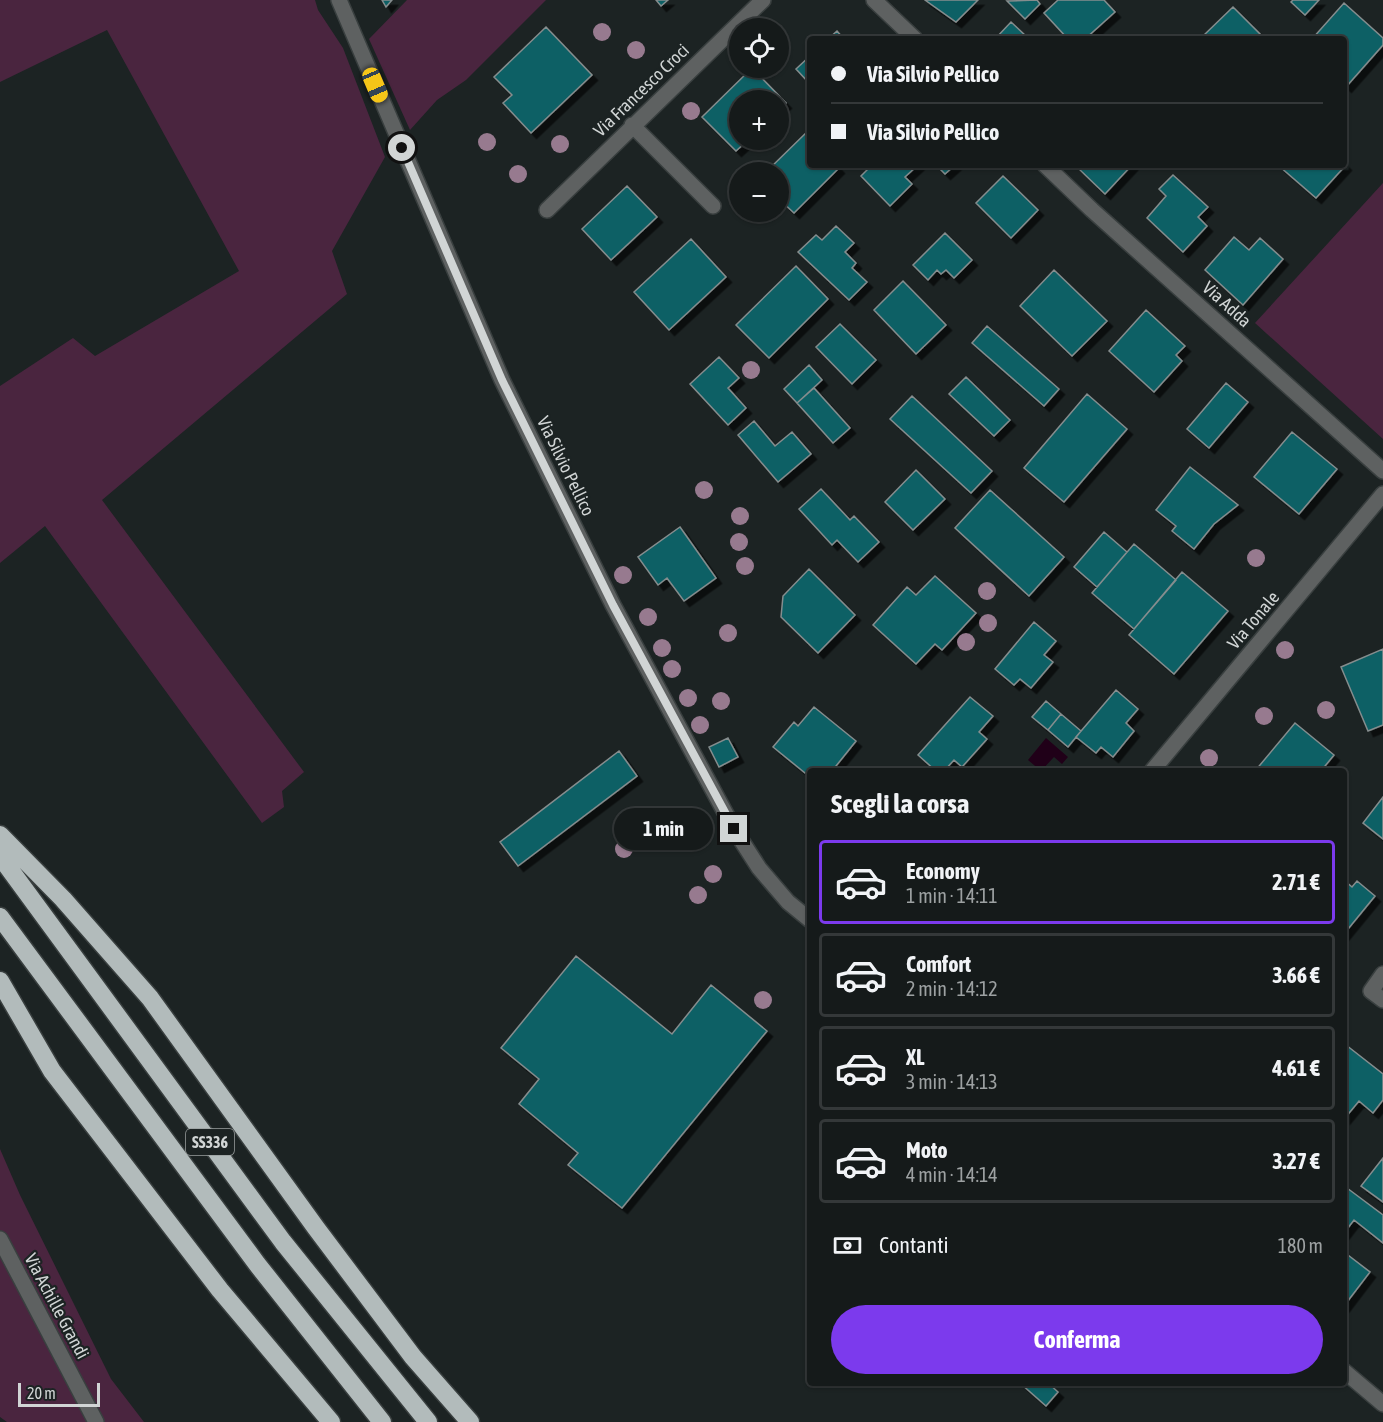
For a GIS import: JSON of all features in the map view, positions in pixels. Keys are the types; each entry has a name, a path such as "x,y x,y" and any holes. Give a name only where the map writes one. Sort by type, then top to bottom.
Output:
{"highway":[{"path":"0,835 63,898 150,998 316,1228 413,1357 470,1422"},
{"name":"SS336","path":"0,856 283,1242 428,1422"},
{"name":"SS336","path":"0,917 250,1255 382,1422"},
{"path":"0,981 52,1071 220,1290 331,1422"}],"street":[{"name":"Via Silvio Pellico","path":"339,0 502,380 613,605 734,829 759,868 788,902 807,918"},
{"name":"Via Francesco Croci","path":"547,210 763,0"},
{"path":"874,0 912,36"},
{"path":"632,125 713,206"},
{"name":"Via Adda","path":"1049,168 1092,210 1383,471"},
{"name":"Via Tonale","path":"1155,768 1383,494"},
{"path":"1383,974 1371,991 1383,1000"},
{"name":"Via Achille Grandi","path":"0,1239 96,1422"},
{"path":"1347,1374 1383,1404"}],"shaded area":[{"path":"0,0 315,0 318,10 343,48 385,157 332,251 347,294 102,500 304,772 282,791 284,807 262,823 45,526 0,563 0,386 73,338 95,356 239,271 107,30 0,82"},
{"path":"407,0 546,0 466,80 437,100 410,130 369,39"},
{"path":"1383,183 1383,439 1255,323"},
{"path":"1046,738 1068,757 1062,764 1054,757 1044,768 1037,768 1028,760"},
{"path":"0,1149 20,1195 111,1379 144,1422 7,1422 0,1417"}],"building":[{"path":"382,0 392,0 386,7"},
{"path":"656,0 668,0 661,6"},
{"path":"925,0 978,0 956,22"},
{"path":"1037,0 1040,4 1025,19 1007,1"},
{"path":"1058,0 1104,0 1115,12 1088,36 1065,36 1044,13"},
{"path":"1293,0 1319,0 1305,15 1291,2"},
{"path":"1344,3 1383,38 1383,45 1347,86 1347,36 1315,36"},
{"path":"1233,7 1260,34 1258,36 1203,36"},
{"path":"1011,22 1026,36 998,36"},
{"path":"546,27 592,75 531,133 503,103 512,95 494,77"},
{"path":"837,31 841,36 831,36"},
{"path":"807,59 807,81 796,69"},
{"path":"742,78 762,78 773,90 730,90"},
{"path":"729,91 729,144 702,117"},
{"path":"807,132 807,168 839,168 794,213 789,208 789,162 776,162"},
{"path":"869,168 915,168 905,177 912,184 890,206 861,176"},
{"path":"939,168 952,168 945,174"},
{"path":"1080,168 1129,168 1105,194"},
{"path":"1281,168 1343,168 1316,198"},
{"path":"1173,175 1208,207 1198,217 1207,226 1183,252 1147,218 1166,196 1159,189"},
{"path":"1003,176 1038,210 1011,238 976,203"},
{"path":"627,186 657,217 611,260 582,229"},
{"path":"836,226 854,243 845,252 856,263 852,268 867,282 849,300 798,252 816,235 822,240"},
{"path":"945,233 972,260 954,278 946,270 941,274 937,270 928,280 913,265"},
{"path":"1234,237 1249,250 1260,238 1283,259 1243,305 1205,270"},
{"path":"691,239 726,277 669,330 634,292"},
{"path":"796,266 828,299 769,358 736,325"},
{"path":"1054,270 1107,321 1072,356 1020,306"},
{"path":"903,281 946,325 916,354 874,310"},
{"path":"1146,310 1185,346 1176,355 1182,361 1154,392 1109,351"},
{"path":"840,324 876,360 852,384 816,347"},
{"path":"987,326 1059,389 1044,406 972,343"},
{"path":"719,357 739,378 728,388 746,408 728,425 690,384"},
{"path":"809,365 822,380 797,403 784,389"},
{"path":"966,377 1010,420 994,436 949,394"},
{"path":"1226,383 1248,402 1209,448 1187,429"},
{"path":"814,388 850,428 833,443 797,403"},
{"path":"1087,394 1127,429 1064,502 1024,468"},
{"path":"912,396 992,471 971,493 890,419"},
{"path":"754,421 775,446 792,432 811,454 778,482 738,435"},
{"path":"1292,432 1337,469 1299,514 1254,477"},
{"path":"1190,467 1238,505 1214,524 1194,549 1172,531 1176,526 1156,510"},
{"path":"916,470 945,499 913,530 885,502"},
{"path":"821,489 850,520 854,516 879,542 858,562 837,540 832,545 799,509"},
{"path":"990,490 1064,557 1029,596 955,528"},
{"path":"680,527 716,578 684,601 667,578 658,585 638,557"},
{"path":"1104,532 1127,552 1097,587 1074,567"},
{"path":"1134,544 1176,580 1134,629 1092,593"},
{"path":"809,569 855,615 818,653 781,617 783,596"},
{"path":"1182,572 1228,611 1174,674 1129,635"},
{"path":"935,576 976,613 942,650 935,644 916,664 873,625 907,587 916,595"},
{"path":"1034,622 1056,641 1044,655 1053,662 1031,688 1020,679 1014,685 995,669"},
{"path":"1383,649 1383,725 1368,731 1341,667"},
{"path":"1116,690 1138,709 1126,723 1134,731 1113,757 1101,747 1096,753 1076,737"},
{"path":"970,697 993,716 979,732 987,739 962,767 954,760 947,768 933,768 918,755"},
{"path":"1046,701 1061,714 1048,730 1032,717"},
{"path":"814,707 856,741 834,768 807,768 807,775 773,747 794,722 798,726"},
{"path":"1061,714 1081,731 1068,747 1048,730"},
{"path":"1295,723 1334,755 1323,768 1258,768"},
{"path":"728,738 738,757 719,767 709,747"},
{"path":"619,751 637,776 518,866 500,842"},
{"path":"1383,797 1383,839 1363,823"},
{"path":"1357,881 1375,896 1347,930 1347,883 1352,887"},
{"path":"576,956 672,1034 711,985 767,1031 622,1208 568,1165 578,1153 519,1104 539,1079 501,1048"},
{"path":"1347,1046 1383,1074 1383,1100 1373,1113 1359,1101 1347,1116"},
{"path":"1383,1158 1383,1202 1361,1186"},
{"path":"1347,1188 1383,1215 1383,1243 1354,1220 1347,1229"},
{"path":"1347,1254 1370,1272 1347,1302"},
{"path":"1023,1386 1051,1386 1058,1392 1046,1406"}],"route":[{"path":"402,148 502,380 613,605 734,829"}]}
